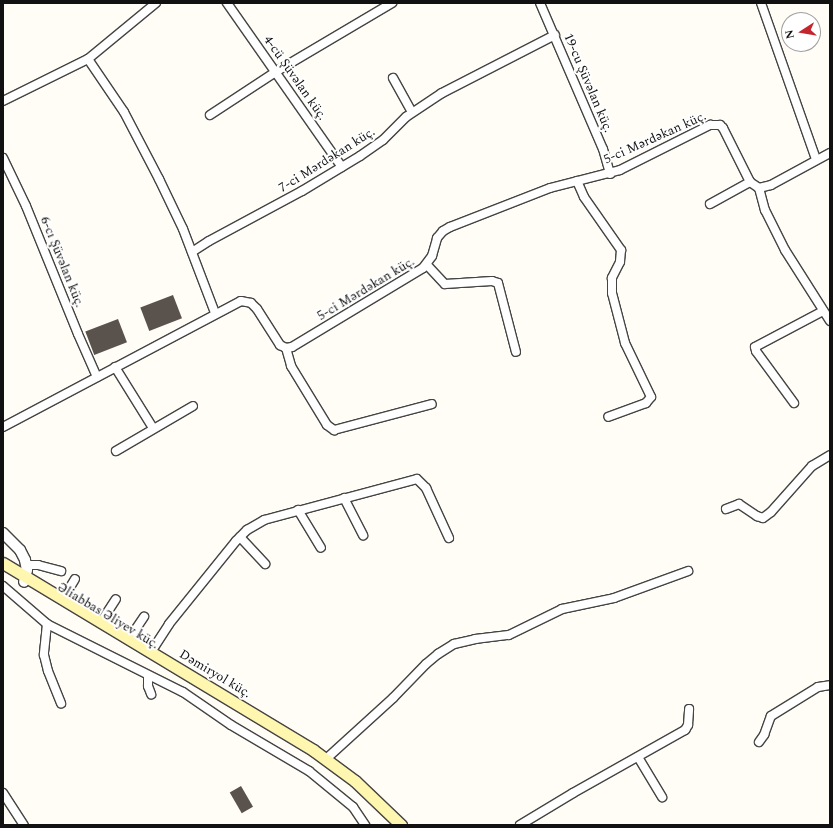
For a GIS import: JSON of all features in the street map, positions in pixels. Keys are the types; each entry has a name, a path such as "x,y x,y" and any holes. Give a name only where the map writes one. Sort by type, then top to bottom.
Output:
{"main road":[{"name":"Dəmiryol küç.","path":"3,563 326,759 360,785 401,825"},
{"name":"Əliabbas Əliyev küç.","path":"3,569 25,575 311,755 351,785 393,825"}],"street":[{"path":"3,101 88,59 155,3"},
{"name":"4-cü Şüvəlan küç.","path":"227,3 277,71 342,167"},
{"path":"210,115 277,71 392,3"},
{"name":"19-cu Şüvəlan küç.","path":"540,3 603,149 610,174"},
{"path":"761,3 816,159"},
{"name":"7-ci Mərdəkan küç.","path":"192,252 198,247 253,218 342,167 377,145 412,112 442,93 555,35"},
{"path":"88,59 124,112 138,136 173,207 215,313"},
{"path":"393,78 412,112"},
{"name":"5-ci Mərdəkan küç.","path":"286,348 302,342 427,265 432,256 437,238 447,229 533,194 578,181 610,174 630,166 703,128 715,124 724,128 750,182"},
{"path":"759,188 771,185 830,152"},
{"name":"6-cı Şüvəlan küç.","path":"3,158 26,206 97,377"},
{"path":"578,181 584,197 621,250 620,262 612,278 612,293 625,343 651,397 646,403 608,417"},
{"path":"710,204 750,182 759,188 765,210 773,226 796,269 830,321"},
{"path":"427,265 445,284 492,281 498,283 516,352"},
{"path":"3,427 215,313 241,301 251,303 277,341 286,348 291,366 327,425 334,430 432,404"},
{"path":"794,403 756,351 756,348 823,311"},
{"path":"115,367 153,428"},
{"path":"116,450 193,406"},
{"path":"726,509 739,504 757,516 763,518 771,512 812,466 830,455"},
{"path":"150,652 169,624 240,537 247,530 264,520 417,479 426,488 449,538"},
{"path":"344,498 363,535"},
{"path":"298,510 321,548"},
{"path":"3,533 20,550 25,575 45,566 61,571"},
{"path":"240,537 265,564"},
{"path":"326,759 393,698 426,664 454,644 475,639 509,635 562,609 614,598 688,571"},
{"path":"63,599 75,579"},
{"path":"3,586 47,624 148,676 183,692 244,733 309,771 353,807 365,825"},
{"path":"101,622 116,599"},
{"path":"129,639 144,617"},
{"path":"47,624 44,655 48,671 61,704"},
{"path":"148,676 148,686 151,694"},
{"path":"759,742 764,735 771,716 818,687 830,685"},
{"path":"520,825 572,793 685,730 688,725 689,709"},
{"path":"638,757 662,797"},
{"path":"3,793 24,825"}],"building":[{"path":"173,295 182,318 149,331 140,308"},
{"path":"118,319 127,342 94,355 85,332"},
{"path":"241,786 253,807 242,813 230,792"}]}
